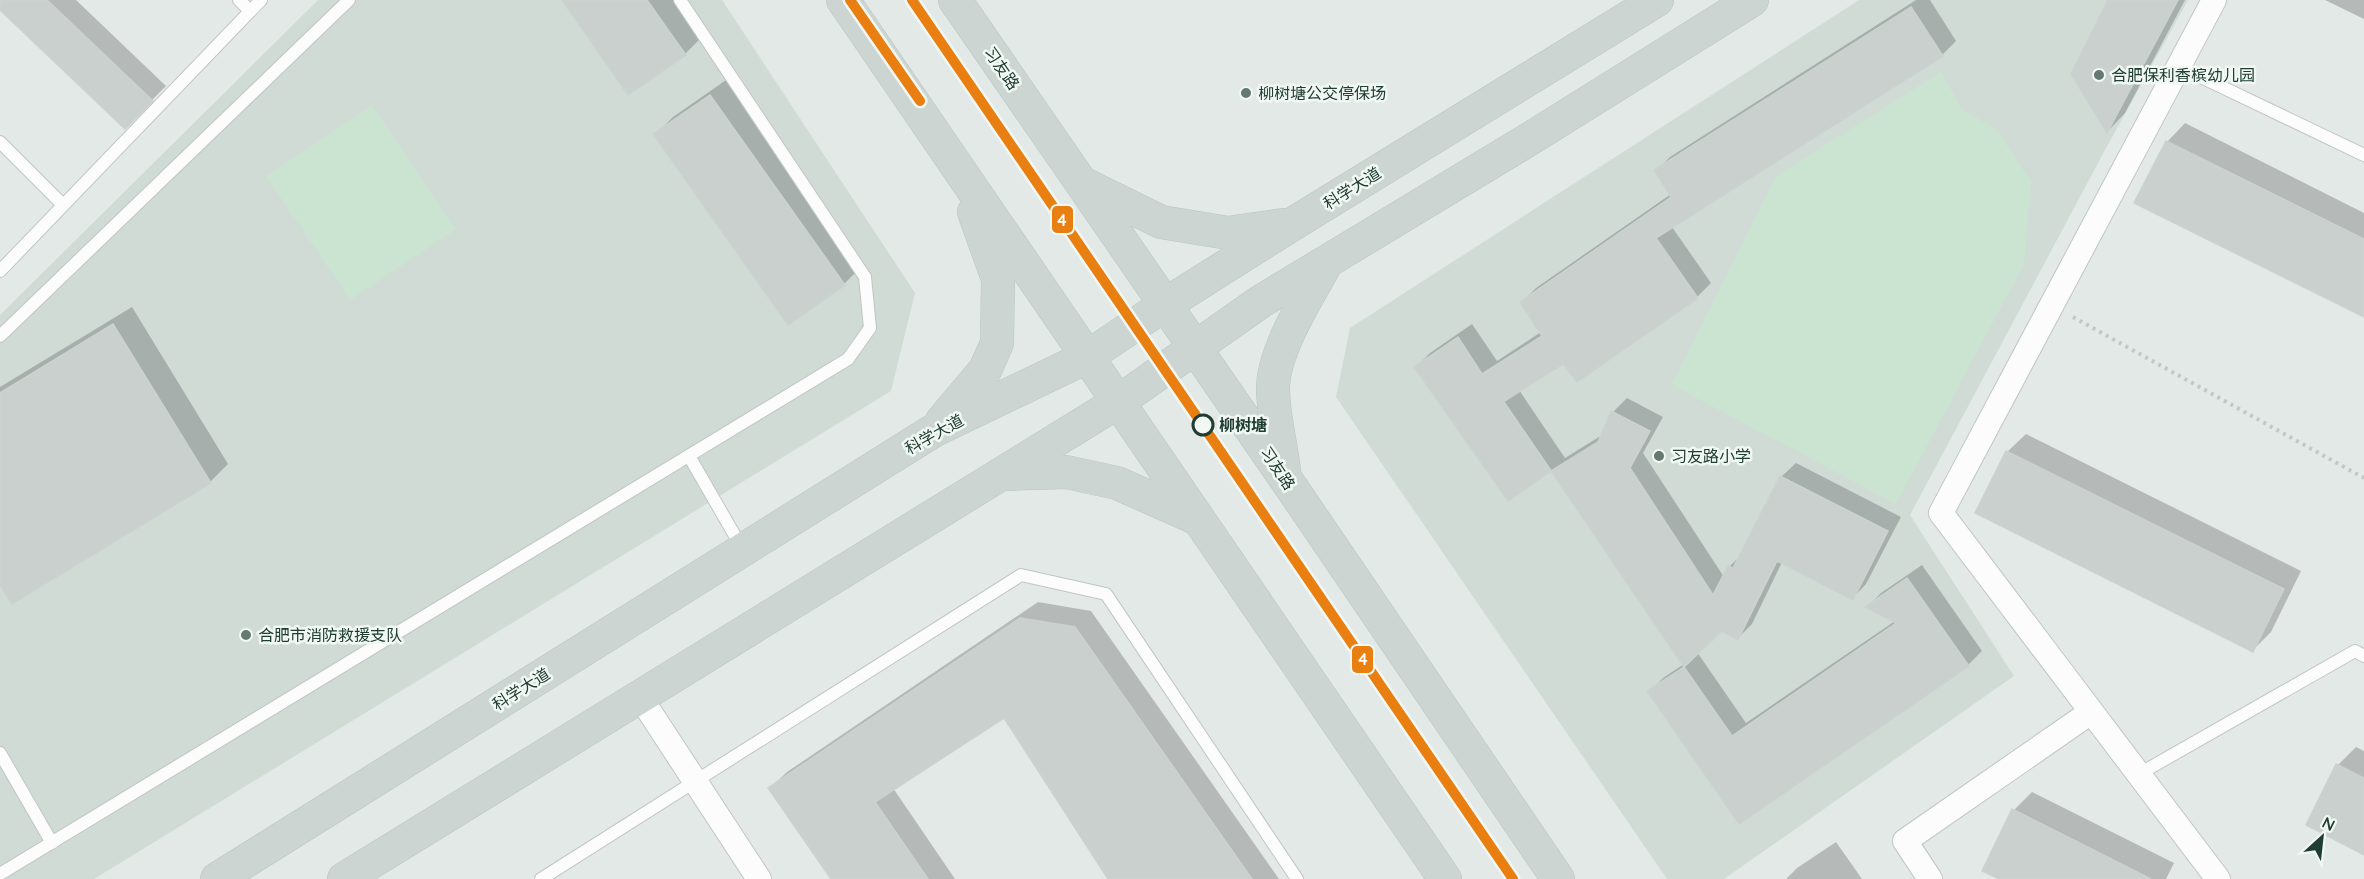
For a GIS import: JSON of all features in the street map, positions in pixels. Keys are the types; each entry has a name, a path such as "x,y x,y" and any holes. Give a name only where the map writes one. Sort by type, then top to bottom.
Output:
{"main road":[{"path":"843,0 1445,879"},
{"name":"习友路","path":"955,0 1166,304 1558,879"},
{"name":"科学大道","path":"217,879 933,431 1087,357 1296,222 1657,0"},
{"path":"344,879 1118,402 1260,302 1526,141 1752,0"},
{"path":"933,431 985,370 997,343 998,279 958,168"},
{"path":"1082,184 1161,222 1228,233 1296,222"},
{"path":"1285,478 1273,387 1280,358 1296,317 1329,259"},
{"path":"1001,474 1066,472 1117,483 1198,519"}],"street":[{"path":"2214,0 1941,513 2218,879"},
{"path":"640,697 759,879"},
{"path":"1930,879 1905,841 2091,712"}],"lane":[{"path":"239,0 250,11"},
{"path":"0,271 261,0"},
{"path":"0,336 349,0"},
{"path":"0,874 848,360 870,328 865,277 680,0"},
{"path":"2178,66 2364,154"},
{"path":"0,142 63,205"},
{"path":"689,456 743,550"},
{"path":"541,879 1021,575 1106,594 1297,879"},
{"path":"2139,774 2355,651 2364,656"},
{"path":"0,753 52,843"}],"path":[{"path":"2051,305 2364,478"}],"shaded area":[{"name":"合肥市消防救援支队","path":"318,0 722,0 915,293 891,391 94,879 0,879 0,315"},
{"name":"习友路小学","path":"1859,0 2188,0 1910,515 2014,676 1724,879 1667,879 1336,397 1350,328"}],"green space":[{"path":"1941,72 1962,109 1997,130 2031,182 2024,264 1896,504 1672,385 1776,176"},
{"path":"372,105 456,229 350,300 266,176"}],"building":[{"path":"0,0 47,0 153,101 125,129 0,10"},
{"path":"562,0 647,0 686,55 628,95"},
{"path":"2108,0 2178,0 2107,133 2071,74"},
{"path":"1911,7 1943,56 1656,238 1698,298 1577,382 1563,364 1503,402 1551,471 1508,501 1414,367 1458,337 1482,374 1542,336 1520,302 1671,197 1654,170"},
{"path":"710,95 845,285 788,325 653,134"},
{"path":"2166,141 2364,239 2364,317 2134,203"},
{"path":"113,324 211,483 12,604 0,585 0,393"},
{"path":"1611,411 1650,431 1630,468 1713,595 1728,566 1733,568 1780,476 1888,531 1853,600 1777,561 1738,640 1722,631 1684,667 1551,471 1598,442"},
{"path":"2006,451 2284,589 2253,652 1975,513"},
{"path":"1907,578 1969,666 1739,824 1647,691 1684,667 1732,736 1896,623 1865,607"},
{"path":"1020,618 1075,627 1252,879 1108,879 1004,718 875,802 928,879 831,879 768,788"},
{"path":"2336,764 2364,778 2364,855 2306,825"},
{"path":"2012,809 2151,879 1999,879 1982,871"}],"transit line":[{"name":"4","path":"850,0 920,101"},
{"name":"4","path":"912,0 1513,879"}],"place":[{"name":"合肥保利香槟幼儿园","path":"2099,75"},
{"name":"柳树塘公交停保场","path":"1246,93"},
{"name":"柳树塘","path":"1203,425"},
{"name":"习友路小学","path":"1659,456"},
{"name":"合肥市消防救援支队","path":"246,635"}]}
